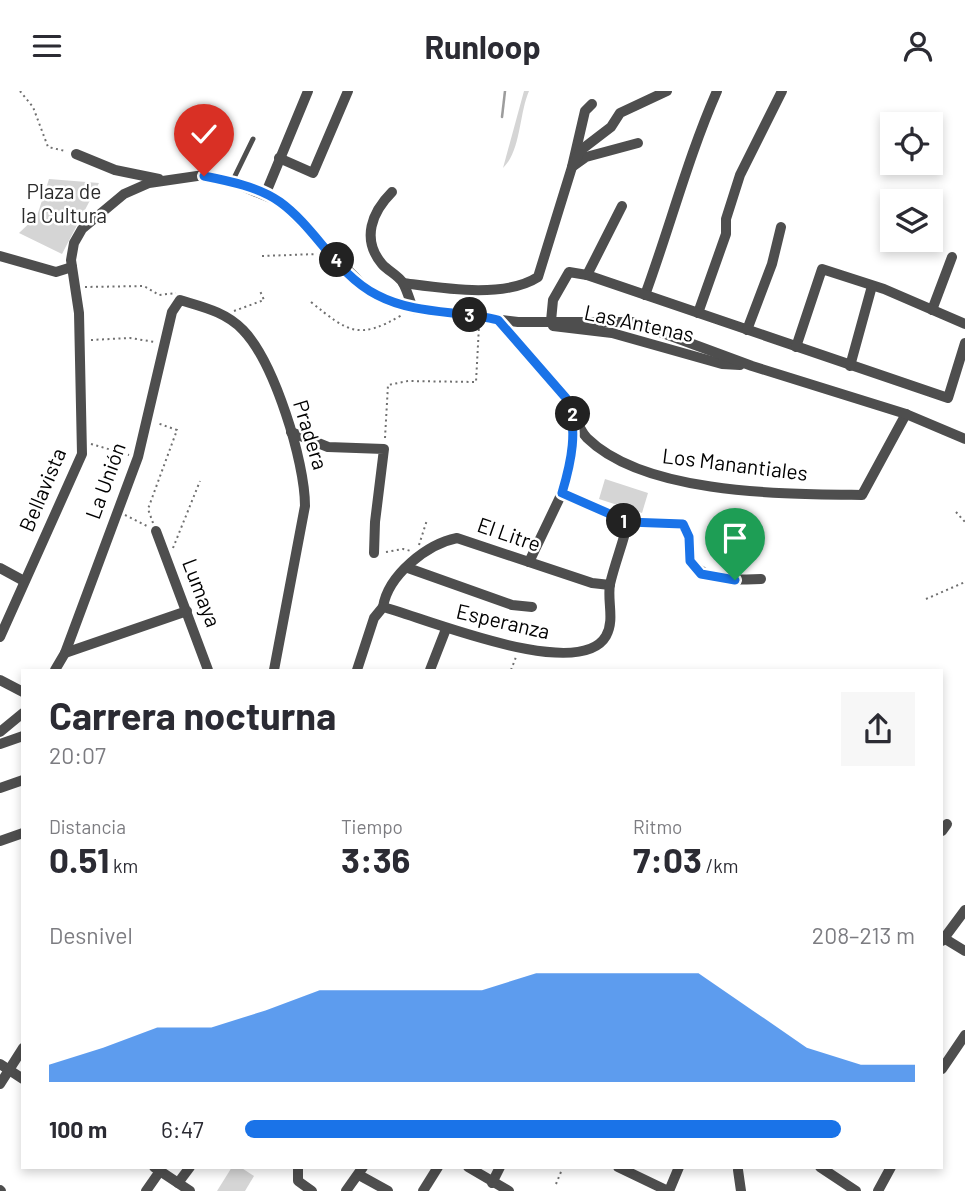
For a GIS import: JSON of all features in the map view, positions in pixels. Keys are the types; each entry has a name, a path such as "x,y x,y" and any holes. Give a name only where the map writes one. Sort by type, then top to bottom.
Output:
{"street":[{"path":"265,194 308,91"},
{"path":"279,158 313,173 348,91"},
{"path":"572,167 581,151 611,127 620,113 667,91"},
{"path":"645,295 675,213 692,147 717,91"},
{"path":"698,313 726,234 726,219 740,176 782,91"},
{"path":"403,283 446,290 476,289 520,286 538,277 572,167 585,111 592,104"},
{"path":"572,167 586,157 638,143"},
{"path":"76,154 115,170 163,180"},
{"name":"Las Antenas","path":"72,267 74,243 82,229 101,210 124,194 163,180 204,176 232,182 280,202 376,295 413,309 612,333 722,364 752,366"},
{"path":"392,192 376,208 371,228 375,253 403,283 413,309"},
{"path":"587,275 622,206"},
{"path":"747,330 772,264 781,227"},
{"path":"0,256 57,272 72,267"},
{"path":"932,310 952,257"},
{"name":"Bellavista","path":"0,637 78,470 83,442 80,340 77,287 72,267"},
{"path":"796,347 822,269 965,324"},
{"path":"551,321 553,300 569,272 587,275 948,398 965,343"},
{"path":"850,366 872,286"},
{"name":"Pradera","path":"180,300 223,314 243,329 259,350 291,432 305,483 306,506 274,669"},
{"name":"La Unión","path":"56,669 65,653 138,457 172,312 180,300"},
{"name":"Los Manantiales","path":"498,320 566,398 586,437 623,464 664,478 778,494 862,495 906,414"},
{"name":"Las Antenas","path":"518,322 634,322 752,366 906,414 965,439"},
{"path":"529,562 562,493 571,462 573,414"},
{"path":"291,432 328,447 384,449 374,521 374,553"},
{"path":"562,493 628,522 683,524 689,537 690,561 701,574 716,578 761,579"},
{"name":"Esperanza","path":"383,607 446,629 553,654 573,655 590,651 601,644 608,633 611,618 610,586 628,522"},
{"name":"Lumaya","path":"156,530 208,669"},
{"name":"El Litre","path":"383,607 396,580 408,568 437,542 457,538 592,583 610,586"},
{"path":"0,568 24,581"},
{"path":"408,568 512,605 531,607"},
{"path":"357,669 374,618 383,607"},
{"path":"65,653 187,611"},
{"path":"430,669 446,629"},
{"path":"0,680 21,691"},
{"path":"0,732 5,722 21,714"},
{"path":"0,744 21,737"},
{"path":"0,788 21,781"},
{"path":"0,841 21,834"},
{"path":"943,938 965,910"},
{"path":"943,940 965,951"},
{"path":"943,1068 965,1035"},
{"path":"0,1084 5,1067 21,1050"},
{"path":"5,1067 21,1078"},
{"path":"146,1191 157,1169 190,1191"},
{"path":"178,1183 188,1169"},
{"path":"423,1191 437,1169"},
{"path":"471,1169 509,1191"},
{"path":"492,1183 499,1169"},
{"path":"622,1169 669,1191 678,1169"},
{"path":"823,1169 856,1191"},
{"path":"878,1191 890,1169"},
{"path":"738,1170 741,1191"},
{"path":"297,1171 306,1190"},
{"path":"346,1191 361,1171 388,1191"}],"lane":[{"path":"232,182 253,139"}],"path":[{"path":"20,91 33,107 48,147 76,154"},
{"path":"262,256 331,254"},
{"path":"77,287 144,286 159,295 175,290 180,300"},
{"path":"223,314 264,300 260,291"},
{"path":"311,302 336,322 362,332 377,329 413,309"},
{"path":"384,449 388,385 408,381 476,382 477,337 482,316"},
{"path":"80,340 130,338 164,344"},
{"path":"147,420 177,430 148,509 156,530"},
{"path":"83,442 138,457"},
{"path":"167,561 200,481"},
{"path":"117,511 156,530"},
{"path":"956,512 965,522"},
{"path":"374,553 403,549 416,553"},
{"path":"926,599 965,582"},
{"path":"511,669 521,646"},
{"path":"556,1184 562,1169"}],"green space":[{"path":"524,91 529,91 516,142 509,161 503,168"},
{"name":"Plaza de la Cultura","path":"49,179 99,183 62,254 19,233 37,216"},
{"path":"605,479 648,493 642,513 599,499"},
{"path":"231,1169 243,1169 254,1176 245,1191 217,1191"}],"waterway":[{"path":"502,117 505,91"}],"route":[{"path":"204,176 232,182 280,202 343,268 376,295 413,309 498,320 566,398 573,414 571,462 562,493 628,522 683,524 689,537 690,561 701,574 735,580"}]}
